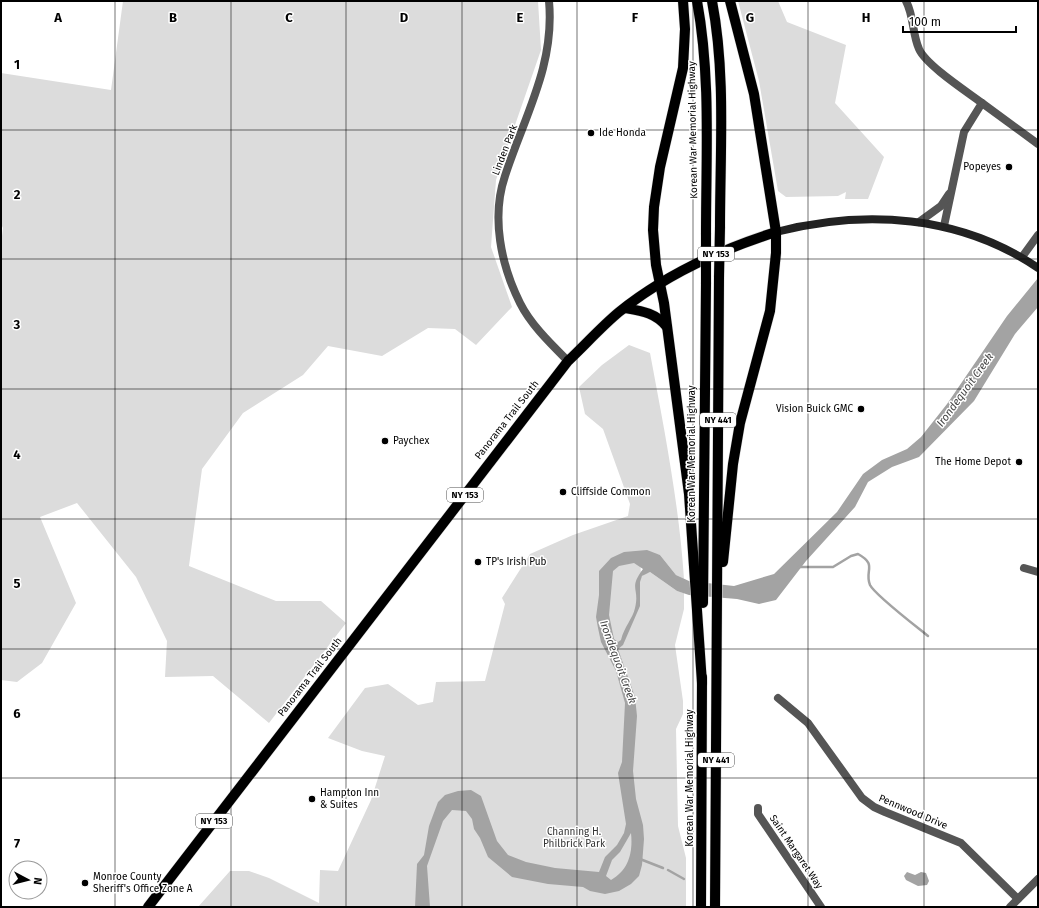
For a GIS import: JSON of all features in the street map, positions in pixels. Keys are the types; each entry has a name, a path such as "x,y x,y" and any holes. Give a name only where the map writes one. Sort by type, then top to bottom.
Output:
{"main road":[{"path":"684,1 685,29 683,68 660,168 654,207 653,230 660,284 668,327 699,563"},
{"name":"Korean War Memorial Highway","path":"697,1 704,52 706,87 706,284 699,563 702,683 701,907"},
{"name":"NY 441","path":"712,1 717,42 719,81 720,227 720,563 717,598 715,907"},
{"path":"720,563 740,423 770,311 774,283 776,232 754,94 730,1"},
{"name":"Panorama Trail South","path":"148,907 568,361 625,308 660,284 709,256 776,232 810,224 862,218 919,222 944,226 987,240 1022,257 1038,268"},
{"path":"625,308 651,313 661,318 668,327"}],"street":[{"name":"Linden Park","path":"549,1 549,34 542,77 504,177 499,217 503,254 508,274 520,304 542,334 568,361"},
{"path":"906,1 911,11 919,50 927,62 1038,144"},
{"path":"944,226 964,132 982,103"},
{"path":"919,222 941,206 952,190"},
{"path":"1022,257 1038,235"},
{"path":"1024,568 1038,572"},
{"name":"Pennwood Drive","path":"778,698 808,723 862,798 874,807 885,812 961,843 1018,898"},
{"name":"Saint Margaret Way","path":"758,808 758,814 821,907"},
{"path":"1010,907 1038,879"}],"green space":[{"path":"123,1 538,1 541,50 496,180 491,247 512,307 476,345 455,329 428,328 382,356 328,346 303,375 243,413 202,469 189,566 276,601 321,601 346,623 269,723 213,676 165,677 167,641 136,577 77,503 40,517 76,603 42,663 17,682 1,680 1,244 3,228 1,224 1,73 111,90"},
{"path":"738,1 778,1 787,22 846,45 835,103 884,157 868,199 845,199 846,192 838,196 786,197 778,191 759,81"},
{"name":"Channing H. Philbrick Park","path":"629,345 650,353 661,409 679,522 682,551 684,579 676,575 660,555 640,551 641,577 650,572 677,591 684,593 684,609 675,645 683,701 683,714 676,729 678,826 686,858 686,907 198,907 230,871 249,871 269,878 319,903 320,870 338,871 371,800 385,756 362,751 328,738 365,688 388,684 418,705 433,702 436,682 485,681 505,604 502,598 530,554 573,535 628,516 630,504 603,429 585,414 579,387 602,365"}],"water":[{"name":"Irondequoit Creek","path":"1038,278 1038,307 1015,334 974,401 919,457 892,467 868,482 855,507 806,561 776,600 759,604 737,599 689,595 677,591 650,572 642,576 640,582 640,606 623,645 618,649 635,697 637,716 633,771 636,799 643,825 644,839 642,865 639,876 631,884 619,891 605,894 590,891 583,887 548,884 512,877 488,857 480,838 474,829 472,819 466,811 452,810 443,821 427,866 430,907 415,907 417,864 424,855 429,826 438,802 445,795 458,791 471,790 481,796 497,841 508,855 526,862 555,868 599,872 605,857 617,845 624,833 626,824 618,773 622,762 625,703 616,671 601,642 596,617 599,595 599,571 611,558 624,552 647,550 660,555 676,575 689,581 734,586 774,574 837,512 863,474 882,460 907,449 921,437 947,404 1007,316","holes":["634,563 643,569 635,585 636,601 634,612 621,640 618,642 614,639 609,615 613,571 619,566","631,833 630,854 626,866 611,880 606,876 612,860 620,852"]},
{"path":"907,872 915,875 921,872 926,873 929,881 927,885 918,886 906,880 904,876"}],"waterway":[{"path":"799,567 833,567 851,556 858,554 864,558 869,565 868,575 870,585 873,590 928,636"},
{"path":"640,859 663,868"},
{"path":"668,870 684,879"}],"place":[{"name":"Ide Honda","path":"591,133"},
{"name":"Popeyes","path":"1009,167"},
{"name":"Vision Buick GMC","path":"861,409"},
{"name":"Paychex","path":"385,441"},
{"name":"The Home Depot","path":"1019,462"},
{"name":"Cliffside Common","path":"563,492"},
{"name":"TP's Irish Pub","path":"478,562"},
{"name":"Hampton Inn & Suites","path":"312,799"},
{"name":"Monroe County Sheriff's Office Zone A","path":"85,883"}]}
